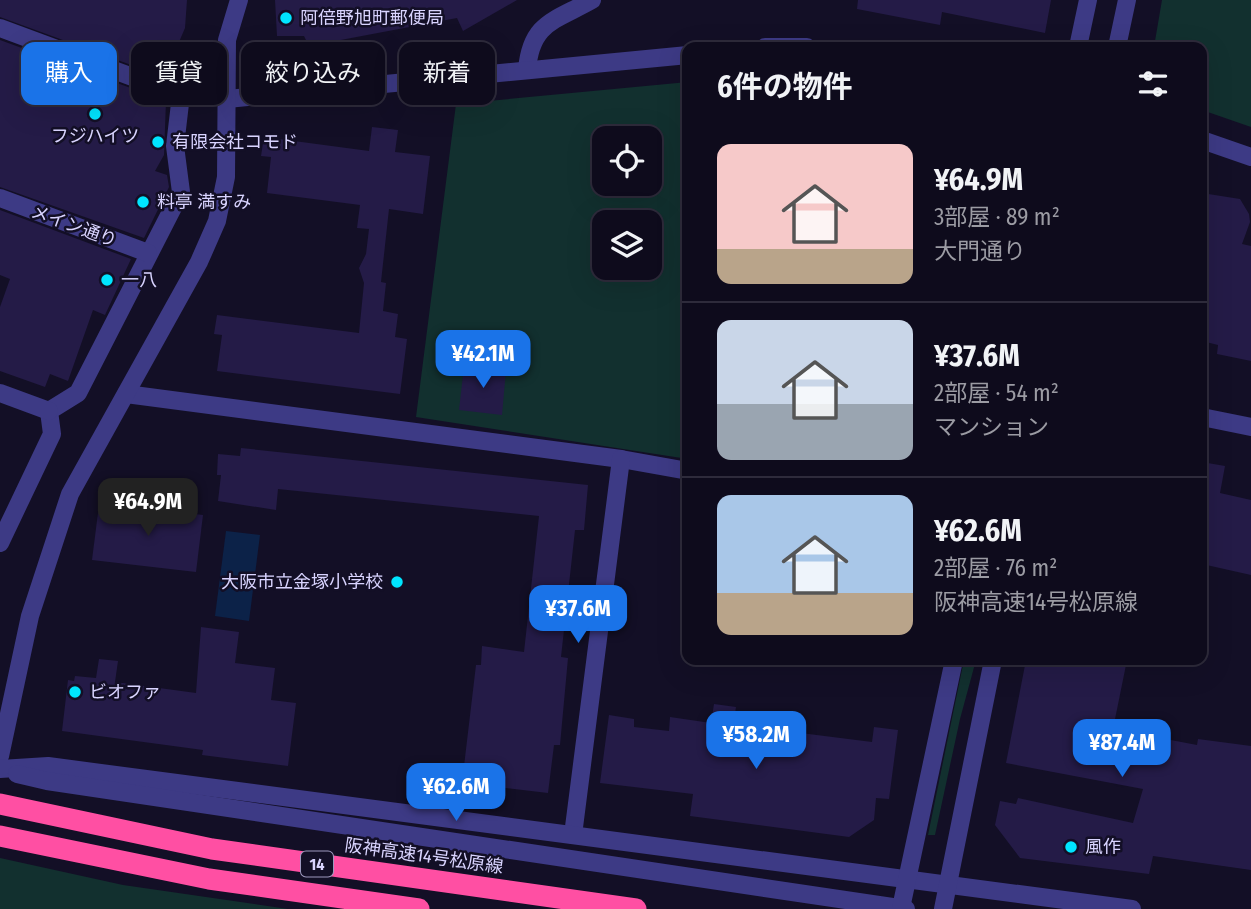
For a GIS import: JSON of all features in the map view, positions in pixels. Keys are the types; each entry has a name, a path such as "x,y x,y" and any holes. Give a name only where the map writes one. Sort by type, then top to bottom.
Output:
{"highway":[{"name":"阪神高速14号松原線","path":"0,804 212,849 636,909"},
{"name":"14","path":"0,835 209,879 419,909"}],"street":[{"path":"227,42 239,0"},
{"path":"527,70 529,47 540,29 592,0"},
{"path":"1079,42 1088,0"},
{"path":"1118,42 1126,0"},
{"path":"0,28 181,95 176,146 181,192 78,393 49,411"},
{"path":"227,99 682,56"},
{"path":"0,756 30,616 70,494 199,262 218,221 226,177 227,105"},
{"path":"1207,142 1251,157"},
{"name":"メイン通り","path":"0,198 148,253"},
{"path":"0,393 49,411"},
{"path":"127,394 621,459 682,470"},
{"path":"0,543 52,434 49,411"},
{"path":"1207,418 1251,427"},
{"path":"573,835 621,459"},
{"path":"0,769 47,781 903,909 906,878 953,665"},
{"path":"943,909 992,665"},
{"path":"0,769 48,766 1132,909"}],"green space":[{"path":"1162,0 1251,0 1251,127 1207,112 1207,42 1155,42"},
{"path":"682,83 682,458 416,417 456,105 495,105 495,100"},
{"path":"963,665 975,665 935,835 928,835"},
{"path":"0,858 123,885 288,909 0,909"}],"water":[{"path":"226,531 260,535 249,621 215,616"}],"building":[{"path":"0,0 187,0 185,28 179,42 131,42 131,65 117,60 117,42 68,42 0,17"},
{"path":"275,0 517,0 463,31 457,18 330,42 307,42 304,36 277,36"},
{"path":"858,0 1051,0 1045,33 942,12 940,25 857,9"},
{"path":"0,40 21,48 21,105 117,105 117,83 131,88 131,105 166,105 164,155 155,171 167,175 169,187 144,238 0,187"},
{"path":"372,127 398,130 395,152 430,156 423,214 389,209 381,282 386,283 383,311 398,314 395,337 407,339 400,394 217,371 222,335 214,334 217,315 359,333 364,283 359,268 366,254 369,229 357,228 360,205 267,193 271,157 261,156 264,137 369,151"},
{"path":"1207,194 1240,199 1249,214 1250,222 1242,244 1251,246 1251,361 1217,354 1218,345 1207,342"},
{"path":"0,210 131,259 105,315 93,310 68,381 50,374 45,387 0,371 0,307 10,279 0,275"},
{"path":"464,366 506,370 502,415 459,410"},
{"path":"241,448 588,485 584,530 575,530 561,657 568,658 560,745 554,745 548,793 462,783 476,665 481,665 482,646 524,652 539,516 278,489 276,510 218,501 221,475 217,475 218,454 240,456"},
{"path":"1207,463 1225,466 1220,493 1251,500 1251,575 1207,565"},
{"path":"99,505 203,515 196,572 92,560"},
{"path":"201,627 239,632 235,663 275,668 271,700 296,703 288,766 202,755 203,750 62,731 68,680 74,681 75,676 96,678 99,659 118,661 115,682 196,693"},
{"path":"1025,665 1126,665 1113,729 1197,745 1198,739 1251,746 1251,870 1153,856 1149,874 1020,858 995,825 1000,801 1016,804 1018,798 1133,823 1143,789 1006,763"},
{"path":"714,704 736,707 734,720 778,726 777,730 872,742 874,727 898,730 889,799 876,798 874,820 849,837 690,816 693,794 600,783 609,715 634,719 634,727 669,731 670,717 711,723"}],"place":[{"name":"阿倍野旭町郵便局","path":"286,18"},
{"name":"フジハイツ","path":"95,114"},
{"name":"有限会社コモド","path":"158,142"},
{"name":"料亭 満すみ","path":"143,202"},
{"name":"一八","path":"107,280"},
{"name":"大阪市立金塚小学校","path":"397,582"},
{"name":"ビオファ","path":"75,692"},
{"name":"風作","path":"1071,847"}]}
